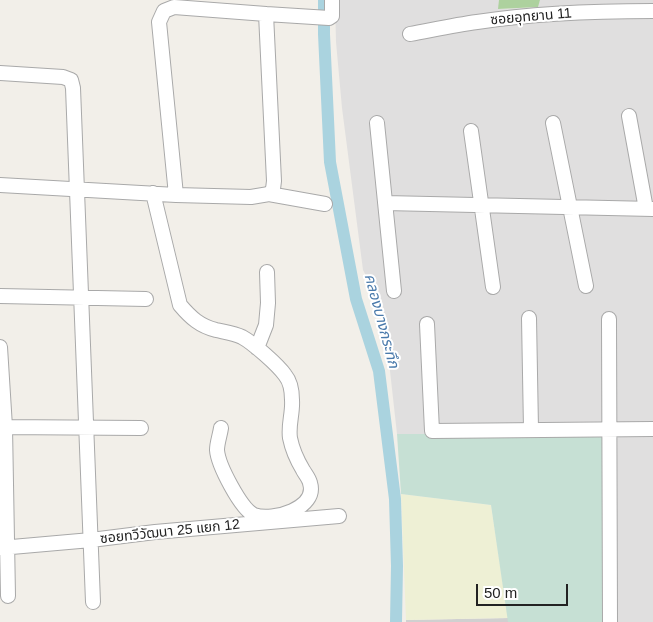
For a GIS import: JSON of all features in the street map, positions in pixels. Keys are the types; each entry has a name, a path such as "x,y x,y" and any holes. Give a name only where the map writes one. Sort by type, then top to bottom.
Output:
{"street":[{"path":"176,195 159,22 164,11 174,8 325,18 332,16 332,0"},
{"name":"ซอยอุทยาน 11","path":"410,34 515,17 603,11 653,11"},
{"path":"266,14 274,181 273,189 269,194"},
{"path":"0,73 63,77 71,80 73,88 93,602"},
{"path":"385,203 649,209 629,116"},
{"path":"377,123 394,291"},
{"path":"552,123 586,286"},
{"path":"471,131 493,287"},
{"path":"0,185 176,195 251,197 269,194 325,204"},
{"path":"154,193 180,305 191,318 200,324 241,336 257,348 285,375 290,385 292,400 290,438 301,467 310,482 311,492 306,500 298,508 287,514 266,517 251,513 237,496 220,464 217,450 221,428"},
{"path":"257,348 266,325 268,303 267,272"},
{"path":"0,296 146,299"},
{"path":"529,318 531,430"},
{"path":"609,320 610,622"},
{"path":"427,324 432,431 653,430"},
{"path":"0,347 4,548 8,596"},
{"path":"3,428 141,428"},
{"name":"ซอยทวีวัฒนา 25 แยก 12","path":"4,548 155,532 340,516"}],"shaded area":[{"path":"335,0 499,0 499,9 537,7 540,0 653,0 653,622 602,622 602,434 397,434 383,308 363,270 342,108 336,42"},
{"path":"508,618 508,622 406,622 406,620"}],"green space":[{"path":"499,0 540,0 538,7 498,9"},
{"path":"397,434 602,434 602,622 508,622 491,505 401,494"},
{"path":"401,494 491,505 508,618 406,620"}],"waterway":[{"name":"คลองบางกระทึก","path":"324,0 330,162 356,299 379,371 395,499 396,622"}]}
